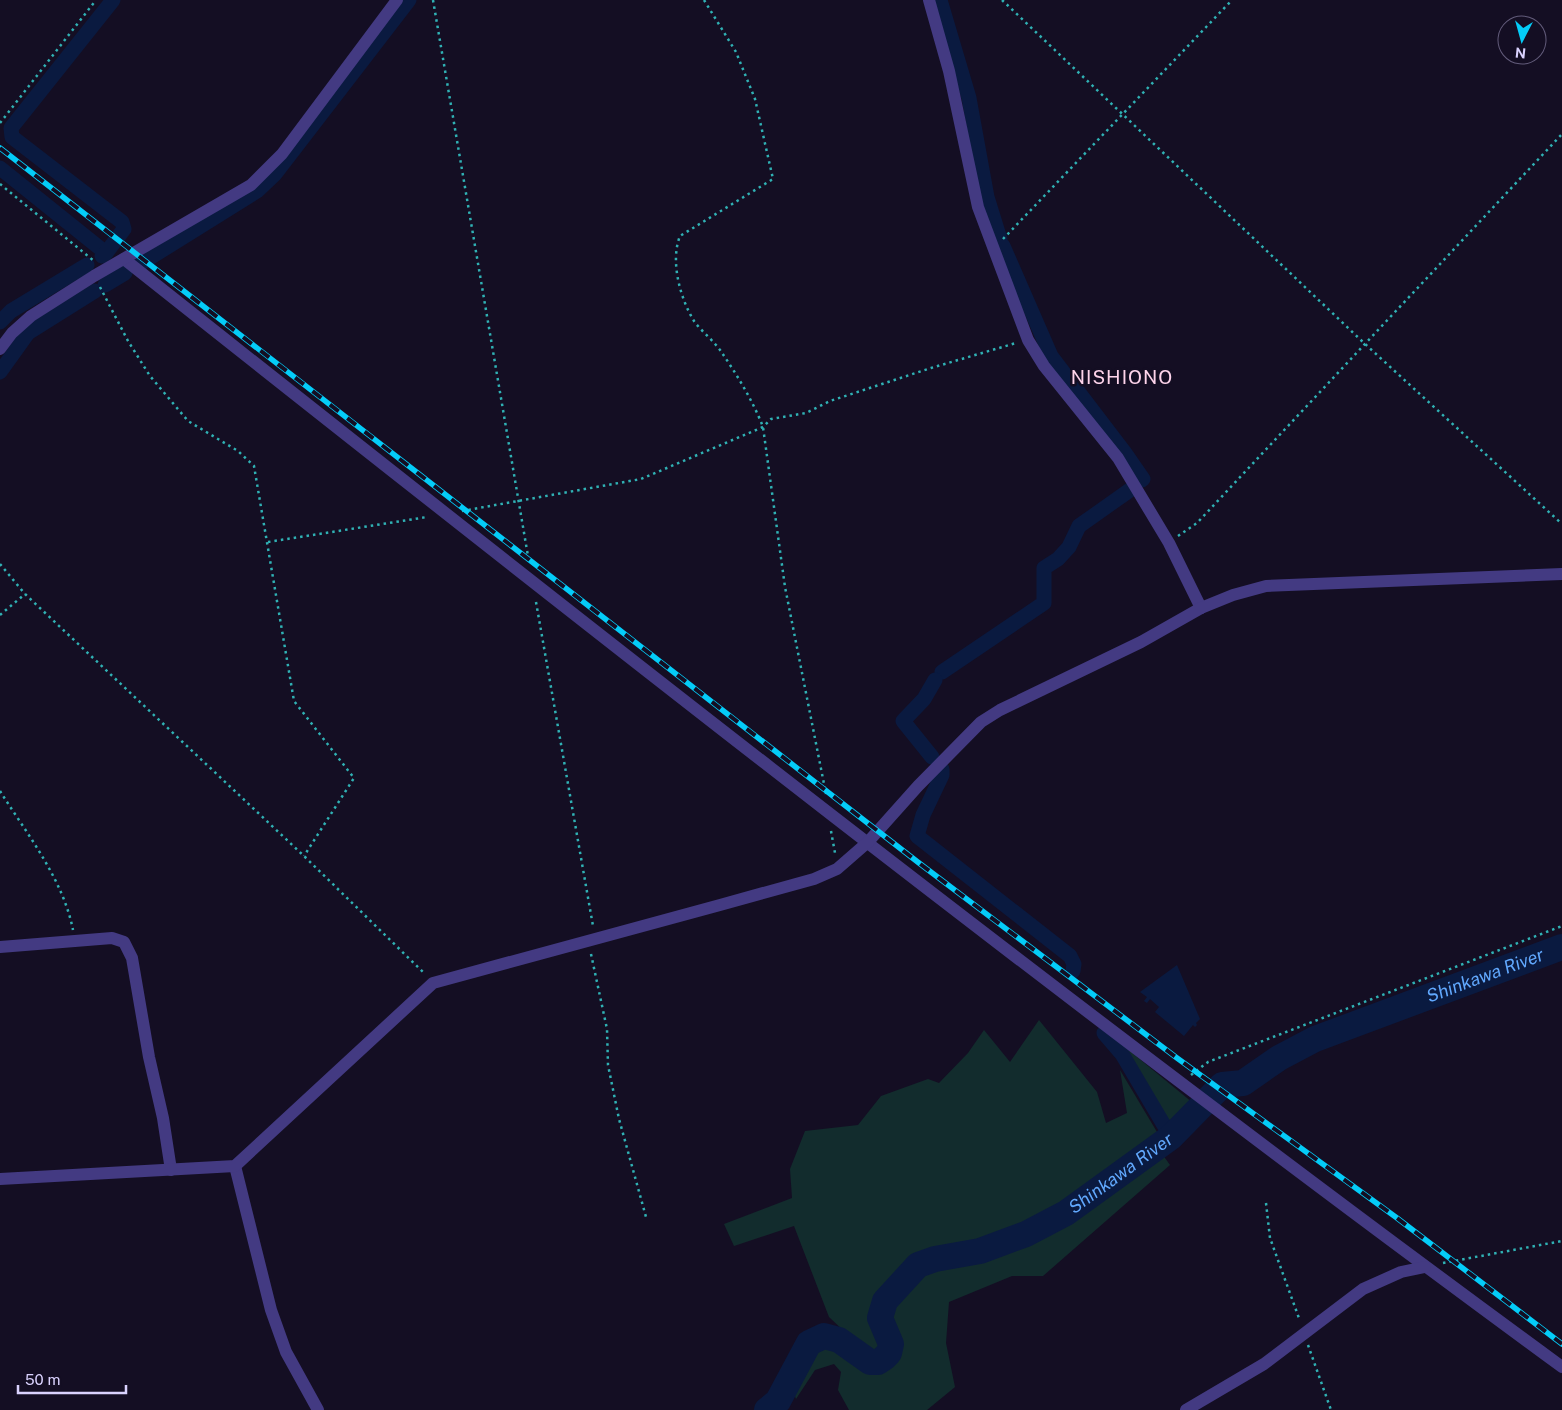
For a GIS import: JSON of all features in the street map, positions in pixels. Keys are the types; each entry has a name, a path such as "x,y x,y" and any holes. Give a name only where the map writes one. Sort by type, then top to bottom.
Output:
{"street":[{"path":"0,349 12,333 31,316 100,273 250,186 265,173 282,154 397,0"},
{"path":"929,0 949,71 978,207 1028,340 1044,366 1118,458 1169,543 1201,608"},
{"path":"124,259 532,582 868,842 1194,1092 1562,1367"},
{"path":"0,1179 235,1166 433,983 796,884 837,869 868,842 918,786 981,722 1000,710 1141,642 1201,608 1233,595 1266,586 1562,574"},
{"path":"0,947 112,938 124,942 132,958 149,1057 163,1118 171,1170"},
{"path":"235,1166 271,1310 286,1352 318,1410"},
{"path":"1186,1410 1264,1364 1363,1289 1401,1272 1425,1266"}],"path":[{"path":"0,123 96,0"},
{"path":"433,0 607,1029 608,1065 619,1119 646,1217"},
{"path":"704,0 736,52 755,99 772,179 680,236 676,247 675,260 686,303 694,321 719,349 757,412 763,427 785,587 824,779 837,869"},
{"path":"1002,0 1123,117 1364,343 1562,524"},
{"path":"992,248 1005,238 1123,117 1232,0"},
{"path":"1169,543 1197,523 1562,134"},
{"path":"0,184 55,227 100,273 128,341 150,376 188,421 238,451 254,466 294,701 354,778 304,856"},
{"path":"268,542 446,514 641,479 763,427 771,419 806,412 830,401 931,368 1028,340"},
{"path":"0,564 25,594 304,856 433,983"},
{"path":"0,615 25,594"},
{"path":"0,791 48,867 69,908 76,941"},
{"path":"1181,1082 1208,1062 1562,926"},
{"path":"1266,1203 1270,1238 1331,1410"},
{"path":"1425,1266 1562,1241"}],"green space":[{"path":"1039,1020 1097,1092 1106,1123 1127,1113 1120,1070 1157,1132 1112,1168 1052,1209 1012,1229 912,1258 880,1294 873,1309 874,1330 881,1341 876,1353 862,1348 829,1317 794,1226 734,1246 724,1224 792,1198 790,1169 805,1131 858,1125 881,1096 928,1079 939,1083 968,1053 984,1030 1010,1062"},
{"path":"1125,1047 1193,1103 1171,1125"},
{"path":"1160,1151 1170,1165 1043,1276 1012,1276 949,1302 946,1343 955,1387 927,1410 849,1410 838,1390 841,1372 834,1364 815,1370 796,1399 792,1387 809,1354 825,1343 872,1367 890,1359 894,1345 885,1314 894,1298 922,1272 1037,1237 1083,1209"}],"water":[{"path":"1177,965 1200,1019 1196,1023 1197,1025 1195,1027 1193,1025 1184,1036 1155,1012 1159,1007 1150,999 1147,1003 1144,1001 1147,997 1140,992"}],"waterway":[{"path":"102,256 124,229 122,222 12,137 11,128 113,0"},
{"path":"140,264 257,191 275,174 409,0"},
{"path":"940,0 969,98 987,197 1000,239"},
{"path":"0,168 106,253"},
{"path":"1003,246 1051,356 1125,453 1142,480"},
{"path":"0,322 11,311 87,265"},
{"path":"105,285 125,273"},
{"path":"0,372 28,333 95,291"},
{"path":"942,672 1044,603 1044,568 1058,559 1069,547 1079,526 1130,490"},
{"path":"932,757 903,721 924,699 935,680"},
{"path":"942,769 942,775 923,815 917,836 1070,956 1074,964 1073,971"},
{"name":"Shinkawa River","path":"767,1410 778,1401 809,1343 824,1336 839,1340 870,1362 878,1362 884,1358 889,1353 891,1344 880,1318 885,1301 918,1265 935,1259 980,1251 1026,1234 1066,1213 1171,1137 1222,1085 1243,1083 1279,1058 1315,1039 1562,947"},
{"path":"1104,1033 1122,1054 1171,1137"}],"railway":[{"path":"0,148 919,863 1177,1058 1397,1218 1562,1344"}],"district":[{"name":"NISHIONO","path":"1122,377"}]}
